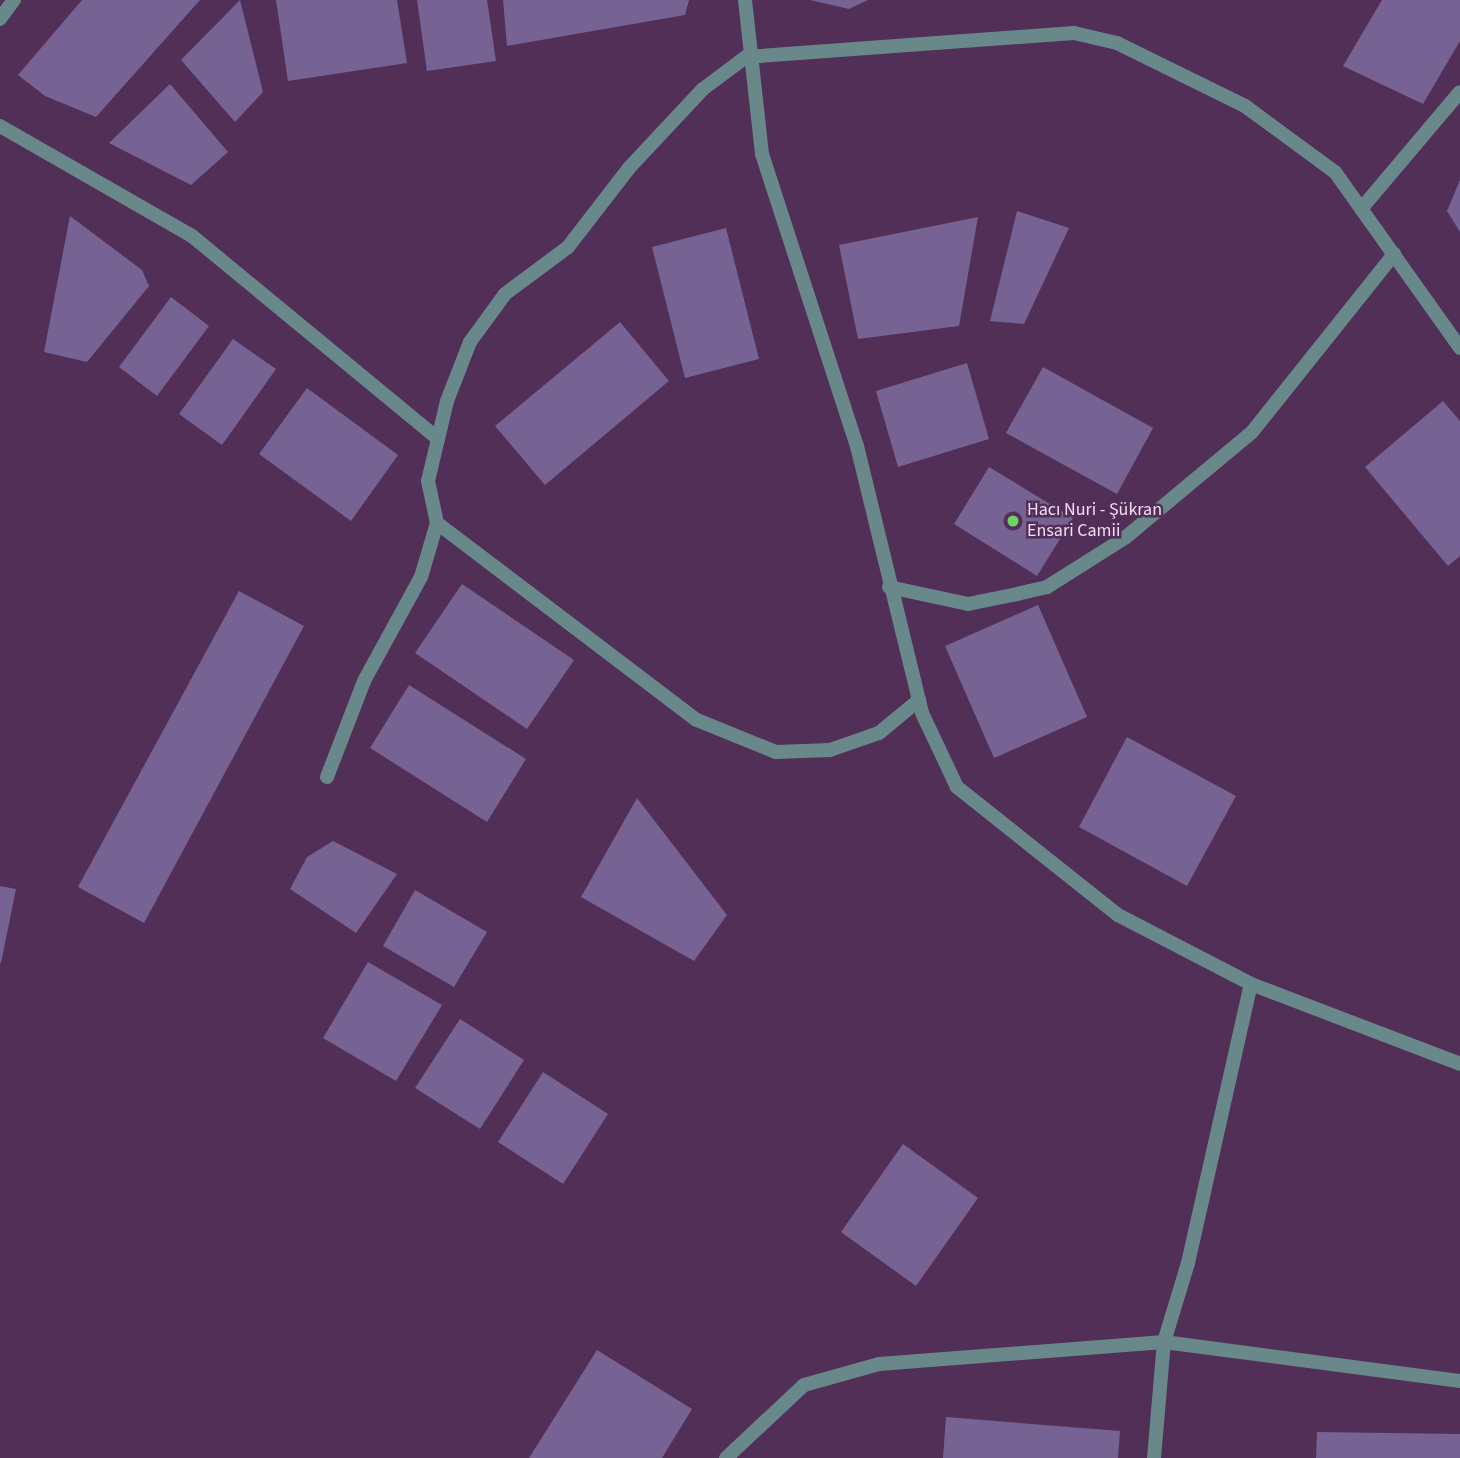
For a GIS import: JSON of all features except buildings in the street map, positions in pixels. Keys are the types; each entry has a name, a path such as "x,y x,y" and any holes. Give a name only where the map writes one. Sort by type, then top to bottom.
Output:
{"street":[{"path":"0,19 14,0"},
{"path":"745,0 746,57 762,154 857,446 889,587 919,700 957,787 1118,915 1251,984 1460,1064"},
{"path":"327,777 364,681 421,577 437,523 428,481 438,439 470,342 505,295 568,247 629,168 703,89 746,57 1074,33 1117,43 1245,106 1335,172 1460,348"},
{"path":"1361,209 1460,92"},
{"path":"0,126 192,236 438,439"},
{"path":"889,587 968,604 1017,594 1047,587 1126,537 1252,432 1394,254"},
{"path":"437,523 697,720 776,752 830,750 879,733 919,700"},
{"path":"1154,1458 1164,1342 1188,1264 1251,984"},
{"path":"726,1458 804,1385 879,1364 1164,1342 1460,1381"}],"place":[{"name":"Hacı Nuri - Şükran Ensari Camii","path":"1013,521"}]}
